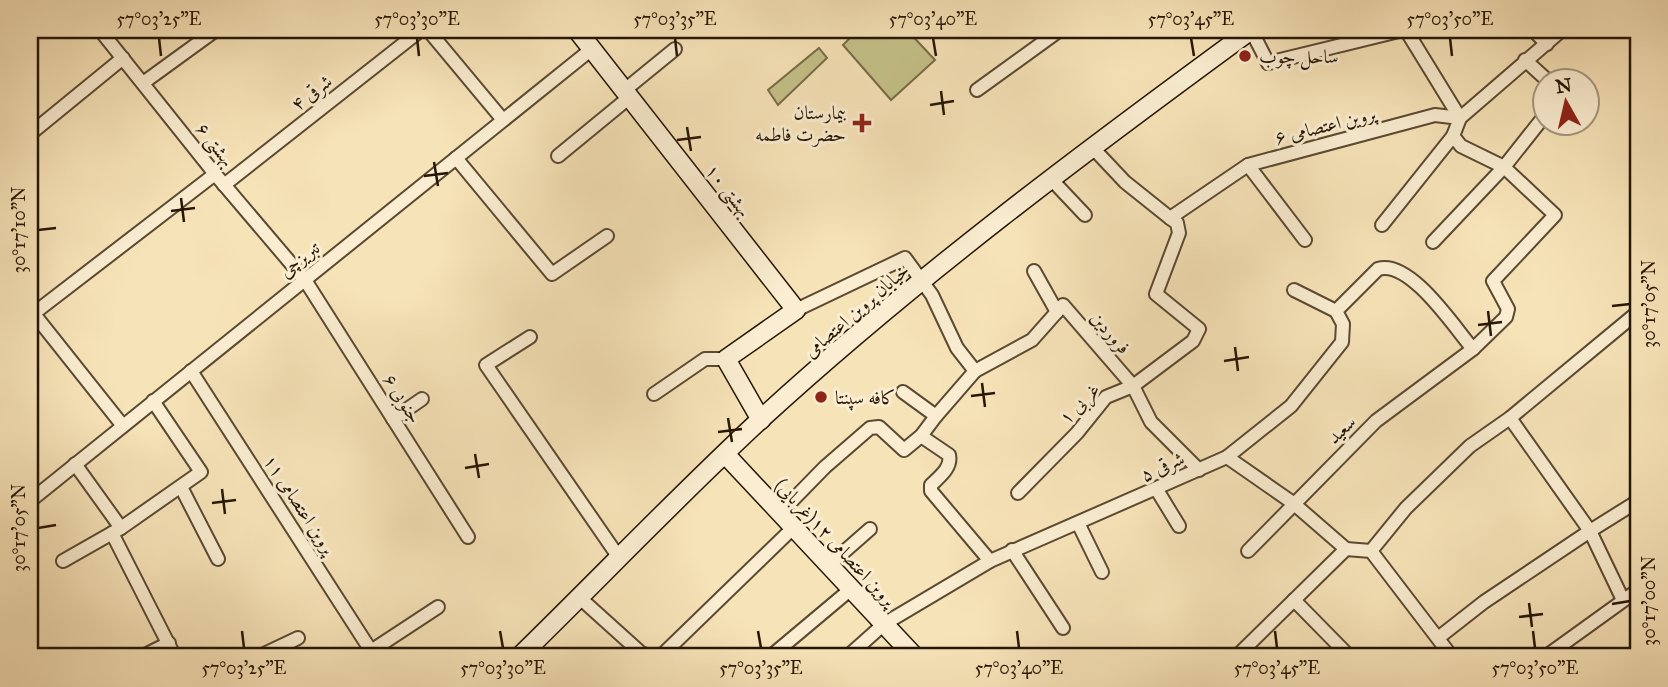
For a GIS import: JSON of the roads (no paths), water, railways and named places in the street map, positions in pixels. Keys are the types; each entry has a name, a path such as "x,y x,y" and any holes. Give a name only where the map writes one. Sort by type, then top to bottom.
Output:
{"street":[{"name":"بهشتی ۶","path":"100,30 224,185 305,280"},
{"path":"143,83 216,30"},
{"path":"427,30 503,120"},
{"name":"شرقی ۴","path":"224,185 427,30"},
{"name":"بهشتی ۱۰","path":"578,30 796,310"},
{"path":"977,90 1060,30"},
{"path":"1251,30 1268,63 1405,30 1460,118"},
{"name":"خیابان پروین اعتصامی","path":"519,657 761,420 922,281 1092,147 1251,30"},
{"path":"1436,30 1482,30"},
{"path":"1534,30 1547,44"},
{"path":"1382,225 1453,136 1460,118 1562,30"},
{"name":"تبریزچی","path":"30,501 593,48"},
{"path":"558,156 675,48"},
{"path":"30,134 123,58"},
{"path":"1525,60 1532,66"},
{"name":"پروین اعتصامی ۶","path":"1170,218 1248,165 1435,116 1460,118"},
{"path":"1433,242 1504,167 1532,131"},
{"path":"1453,136 1461,146 1504,167"},
{"path":"1092,147 1125,182 1170,218"},
{"path":"456,158 552,274 607,236"},
{"path":"1248,165 1305,240"},
{"name":"سعید","path":"1248,551 1376,421 1473,349 1506,317 1508,309 1493,281 1555,215 1504,167"},
{"path":"123,426 32,312 215,174"},
{"path":"1051,179 1085,215"},
{"name":"غربی ۱","path":"1017,493 1077,433 1107,397 1133,386 1193,341 1199,329 1156,293 1179,233 1177,223 1170,218"},
{"path":"654,394 705,359 726,359 796,310 905,258 932,295 957,348 975,371"},
{"path":"1294,290 1336,311 1378,270 1395,269 1417,283 1473,349"},
{"path":"780,513 825,467 875,426 904,450 920,436 975,371 1032,340 1057,312 1034,271"},
{"name":"جنوبی ۶","path":"305,280 468,537"},
{"name":"فروردین","path":"1057,312 1063,305 1133,386 1151,422 1199,470"},
{"name":"شرقی ۵","path":"847,657 884,624 990,561 1227,457 1291,405 1342,342 1343,324 1336,311"},
{"path":"1371,551 1406,508 1470,446 1510,418 1638,312"},
{"path":"530,337 486,365 620,559"},
{"path":"726,359 761,420"},
{"name":"پروین اعتصامی ۱۱","path":"191,371 373,654"},
{"path":"903,392 936,416"},
{"path":"393,419 422,399"},
{"path":"63,561 117,530 201,472 153,401"},
{"path":"1510,418 1590,531 1623,600"},
{"path":"920,436 949,455 950,465 930,485 934,496 990,561"},
{"name":"پروین اعتصامی ۱۲(غربایی)","path":"726,455 915,657"},
{"path":"1227,457 1293,503 1346,549 1371,551 1452,657"},
{"path":"75,464 117,530 175,657"},
{"path":"181,487 218,559"},
{"path":"1157,490 1179,526"},
{"path":"1438,638 1484,602 1638,501"},
{"path":"1078,523 1102,572"},
{"path":"660,657 794,527"},
{"path":"829,565 870,529"},
{"path":"1235,657 1346,549"},
{"path":"1012,550 1063,628"},
{"path":"770,657 851,589"},
{"path":"1545,657 1638,590"},
{"path":"580,598 641,653 651,657"},
{"path":"1294,600 1350,657"},
{"path":"373,654 438,607"},
{"path":"258,657 298,638"},
{"path":"141,657 169,643"}],"place":[{"name":"ساحل چوب","path":"1245,56"},
{"name":"بیمارستان حضرت فاطمه","path":"862,123"},
{"name":"کافه سپنتا","path":"821,397"}]}
